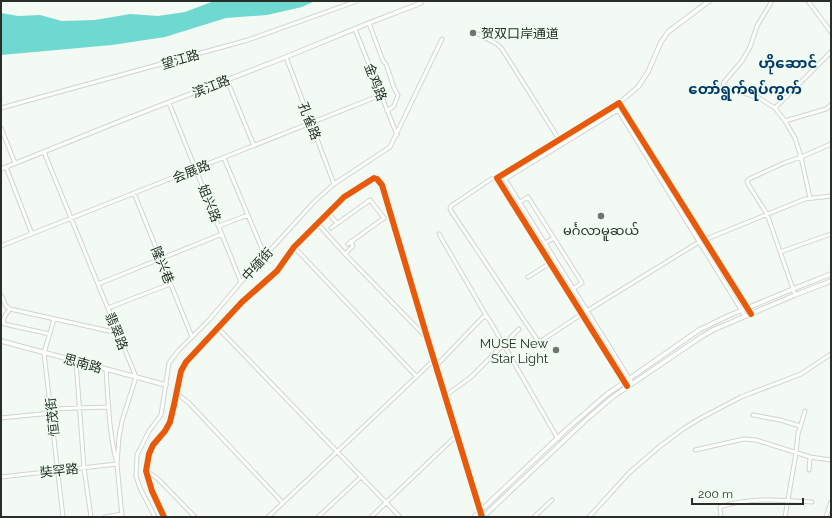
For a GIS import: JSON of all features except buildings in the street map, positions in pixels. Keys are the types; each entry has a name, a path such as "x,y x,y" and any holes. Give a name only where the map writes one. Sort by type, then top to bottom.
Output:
{"street":[{"name":"望江路","path":"1,108 248,40 357,1"},
{"path":"498,178 619,104 638,87 648,72 661,42 668,32 709,1"},
{"path":"772,1 757,26 750,47 742,61 723,85 725,87 759,98 775,108 795,138 801,157 810,198"},
{"path":"808,1 831,32"},
{"name":"滨江路","path":"1,169 421,3"},
{"path":"370,23 383,61 386,64 394,88 398,95 394,106 387,111"},
{"name":"金鸡路","path":"355,28 397,135"},
{"path":"478,34 497,44 502,49 562,144"},
{"name":"中缅街","path":"155,517 140,488 136,476 137,455 149,432 161,415 170,363 178,351 210,319 241,282 314,202 334,184 390,147 442,39"},
{"path":"775,108 831,52"},
{"name":"孔雀路","path":"286,57 334,184"},
{"path":"227,80 254,146"},
{"name":"会展路","path":"1,246 381,95"},
{"name":"姐兴路","path":"169,103 241,282"},
{"path":"619,104 751,314"},
{"path":"785,122 831,106"},
{"path":"745,316 699,242 618,110 505,179 491,179 450,208 450,211 538,341 541,341 699,242 805,199 831,197"},
{"path":"1,128 15,163"},
{"path":"795,295 767,214 747,181 784,162 801,157 831,144"},
{"name":"翡翠路","path":"44,152 136,377"},
{"path":"224,158 265,256"},
{"path":"6,167 32,234"},
{"path":"164,517 152,491 146,471 149,454 153,445 165,431 170,422 181,371 186,362 242,302 277,271 294,247 317,223 344,197 374,178 378,179 380,182 483,517 588,418 628,386 701,337 745,316 831,281"},
{"path":"498,178 624,382 628,386"},
{"path":"505,179 632,384"},
{"name":"隆兴巷","path":"134,194 192,337"},
{"path":"520,202 528,197 582,283 573,288"},
{"path":"330,228 370,200 384,218 348,244"},
{"path":"328,213 336,223"},
{"path":"219,226 248,215"},
{"path":"317,223 345,254 427,337"},
{"path":"98,284 222,234"},
{"path":"439,234 558,438"},
{"path":"780,252 831,234"},
{"path":"545,243 554,238"},
{"path":"345,254 353,246 351,241"},
{"path":"294,247 416,376"},
{"path":"528,277 551,264 555,260"},
{"path":"474,517 606,395 699,330 728,316 831,274"},
{"path":"108,308 170,284"},
{"path":"1,295 2,301 10,309 118,333"},
{"path":"10,309 3,319 4,324 50,334"},
{"path":"436,366 483,317 487,317"},
{"name":"恒茂街","path":"54,319 44,353 63,517"},
{"path":"218,328 400,517"},
{"path":"445,396 471,377 519,329"},
{"name":"思南路","path":"1,341 166,385"},
{"path":"589,517 628,473 683,429 741,397 801,374 831,354"},
{"path":"268,517 434,360"},
{"path":"76,362 84,468 91,517"},
{"path":"105,517 122,516 116,464 112,445 106,369"},
{"path":"116,464 118,437 136,377"},
{"path":"176,393 190,403 283,503"},
{"path":"1,418 80,408 108,407"},
{"path":"785,517 798,434 805,411"},
{"path":"753,415 780,420 800,426"},
{"path":"371,517 457,435"},
{"path":"696,450 744,440 756,440 810,457 831,460"},
{"path":"809,470 810,457"},
{"name":"奘罕路","path":"1,477 116,464"},
{"path":"146,471 157,478 195,517"},
{"path":"318,517 361,477"},
{"path":"534,517 552,500"},
{"path":"721,517 721,506 746,501 812,502"},
{"path":"826,517 831,502"}],"water":[{"path":"214,1 315,1 302,7 267,15 226,18 165,37 112,45 1,55 1,13 18,16 40,15 62,21 95,20 130,14 158,16 185,12"}],"cycle path":[{"path":"627,386 497,178 619,103 751,314"},
{"path":"164,517 152,491 146,471 149,454 153,445 165,431 170,422 181,371 186,362 242,302 277,271 294,247 344,197 374,178 377,179 382,185 482,517"}],"place":[{"name":"贺双口岸通道","path":"473,33"},
{"name":"မင်္ဂလာမူဆယ်","path":"601,216"},
{"name":"MUSE New Star Light","path":"556,350"}],"district":[{"name":"ဟိုဆောင်","path":"788,63"},
{"name":"တော်ရွက်ရပ်ကွက်","path":"745,89"}]}
